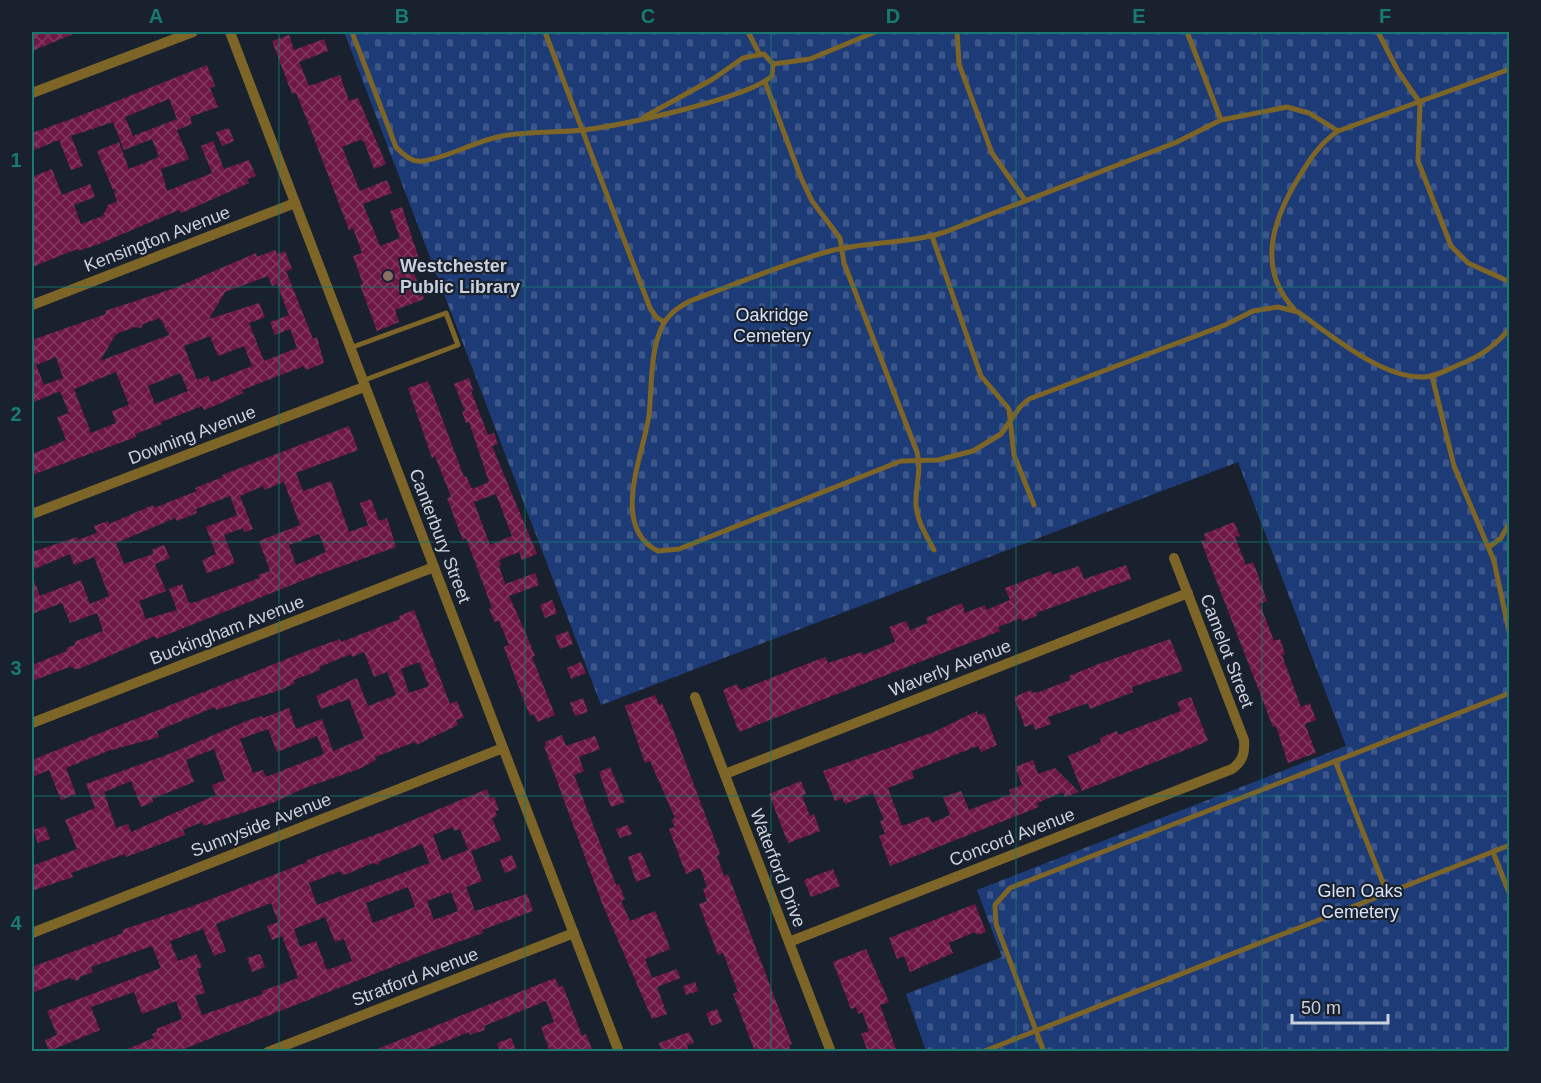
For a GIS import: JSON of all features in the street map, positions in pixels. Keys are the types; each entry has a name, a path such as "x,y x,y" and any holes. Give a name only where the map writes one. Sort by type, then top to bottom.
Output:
{"street":[{"path":"32,93 194,32"},
{"name":"Canterbury Street","path":"230,32 619,1052"},
{"name":"Kensington Avenue","path":"32,305 295,203"},
{"name":"Downing Avenue","path":"32,514 363,384"},
{"name":"Camelot Street","path":"1174,558 1244,740 1244,757"},
{"name":"Buckingham Avenue","path":"32,723 434,567"},
{"name":"Waverly Avenue","path":"725,774 1188,593"},
{"name":"Waterford Drive","path":"695,697 831,1052"},
{"name":"Sunnyside Avenue","path":"32,933 503,748"},
{"name":"Concord Avenue","path":"789,942 1232,769 1244,757"},
{"name":"Stratford Avenue","path":"268,1052 574,933"}],"lane":[{"path":"352,32 396,147 408,158 422,161 500,136 583,130 739,94 765,82 772,76 773,64 770,58 759,53 748,32"},
{"path":"545,32 652,314 664,322"},
{"path":"773,64 810,59 875,32"},
{"path":"957,32 959,64 992,153 1025,200"},
{"path":"1187,32 1221,120"},
{"path":"1378,32 1398,71 1420,103 1418,160 1451,246 1468,263 1509,282"},
{"path":"644,117 713,78 743,58 759,53"},
{"path":"1509,69 1338,131 1326,139 1307,164 1284,205 1274,230 1271,258 1273,271 1283,294 1298,312 1373,362 1414,376 1432,376 1479,357 1498,343 1509,328"},
{"path":"765,82 801,178 812,201 837,233 844,263 919,460 916,506 919,521 934,550"},
{"path":"1298,312 1278,307 1253,310 1225,325 1029,399 1020,407 1011,423 1001,434 973,451 938,460 919,460 890,465 679,549 658,551 650,547 644,541 635,522 632,491 648,422 657,342 664,322 678,308 690,301 842,249 932,236 1177,142 1221,120 1287,107 1309,113 1338,131"},
{"path":"932,236 981,376 1010,409 1014,455 1034,505"},
{"path":"350,348 446,313 458,345 363,384"},
{"path":"1432,376 1454,466 1467,501 1489,547 1509,636"},
{"path":"1489,547 1501,538 1509,522"},
{"path":"1044,1052 996,924 995,905 1003,893 1017,884 1509,693"},
{"path":"1335,761 1387,893"},
{"path":"982,1052 1509,845"},
{"path":"1492,852 1509,895"}],"green space":[{"name":"Oakridge Cemetery","path":"344,32 1509,32 1509,1051 926,1051 906,994 1002,957 977,890 1346,746 1238,462 601,705"}],"building":[{"path":"32,32 78,32 32,51"},
{"path":"289,35 294,50 324,39 328,51 299,62 309,86 340,75 349,101 358,98 386,164 374,169 364,141 360,140 342,147 360,191 387,180 392,193 363,204 380,246 400,238 390,211 402,207 421,265 412,268 424,299 395,310 399,322 377,331 360,285 363,284 353,256 362,253 353,228 349,230 296,93 292,94 272,41"},
{"path":"207,65 215,86 210,88 218,107 190,117 192,124 177,130 189,159 161,169 167,191 212,173 201,146 213,141 224,169 249,160 256,176 247,179 249,183 181,213 179,210 99,244 78,251 77,249 32,267 32,177 52,169 62,195 90,184 95,197 74,205 81,224 103,216 108,205 117,201 114,193 116,189 113,190 97,151 119,142 129,169 159,157 152,139 124,150 113,122 71,136 83,166 71,170 59,140 34,150 32,133","holes":["169,99 177,119 133,136 125,117"]},
{"path":"229,128 234,141 222,146 216,132"},
{"path":"275,250 277,254 285,251 292,269 286,271 313,339 317,337 324,363 306,370 304,366 242,390 243,393 219,404 204,410 202,406 135,434 136,437 32,475 32,454 66,440 57,417 69,413 60,391 34,402 32,340 106,314 105,311 175,288 256,253 257,257","holes":["268,276 272,286 277,284 289,315 270,322 275,335 290,329 297,348 264,361 249,323 265,317 259,303 209,319 225,292","160,318 169,335 100,361 116,334 135,327 141,328 143,324","210,336 218,356 244,346 252,366 211,382 208,376 197,380 184,346","56,357 63,378 44,385 36,365","116,372 129,405 112,411 116,423 91,433 74,389","180,373 188,391 155,404 148,386"]},
{"path":"469,378 473,390 471,391 488,435 494,433 498,444 492,446 537,554 522,560 519,552 499,560 501,565 499,566 505,584 535,573 539,585 509,596 535,656 532,657 555,715 537,722 534,714 530,716 513,672 504,647 509,645 499,621 495,622 489,609 492,608 466,538 463,540 457,525 447,498 451,497 435,456 432,458 408,388 428,381 464,477 466,476 472,489 489,482 469,422 466,423 462,412 465,411 454,384","holes":["496,494 512,536 490,545 474,502"]},
{"path":"349,426 358,450 296,473 303,491 331,481 349,532 368,525 360,503 371,499 379,521 387,518 396,547 314,576 156,639 155,636 79,669 74,669 72,666 32,681 32,665 67,651 66,648 75,645 74,642 103,631 97,613 70,623 62,603 32,614 32,576 40,596 81,580 90,604 109,596 94,557 74,565 70,554 32,570 32,552 97,533 94,526 108,521 109,524 153,505 154,508 197,491 195,488 223,477 222,475","holes":["284,482 300,525 259,541 270,571 258,575 259,578 196,602 189,603 182,584 169,589 177,610 146,619 139,601 166,591 155,564 170,558 164,545 152,550 153,554 124,564 116,543 175,518 177,521 197,513 196,509 230,496 237,515 206,527 216,554 202,560 207,573 222,568 235,563 224,535 243,528 244,532 253,529 240,496 263,486 264,490","319,534 326,552 296,565 289,545"]},
{"path":"1234,522 1240,536 1235,537 1246,565 1253,562 1258,575 1267,601 1260,604 1274,641 1280,639 1285,654 1282,655 1301,707 1310,703 1316,720 1305,724 1316,753 1288,763 1276,726 1273,727 1201,541 1206,540 1204,534"},
{"path":"1126,565 1131,579 1036,613 1037,616 1022,621 1021,618 998,627 1000,631 739,732 723,690 737,684 740,690 825,657 828,663 862,652 863,655 895,642 889,627 906,621 910,630 928,623 926,618 962,603 965,613 985,605 986,610 1010,600 1005,588 1051,571 1052,575 1079,566 1084,579"},
{"path":"552,600 557,613 545,618 540,605"},
{"path":"414,610 450,704 457,701 464,718 456,720 458,725 416,745 415,742 375,757 376,760 359,769 302,789 275,802 203,826 202,822 183,830 185,835 126,857 125,854 71,873 73,877 34,890 32,866 77,849 65,820 95,808 86,784 169,754 249,720 262,716 263,718 289,708 296,729 322,719 333,751 364,738 349,699 321,709 316,696 357,678 368,706 396,695 387,672 374,677 364,652 352,657 351,654 319,667 320,670 294,680 295,683 281,690 216,710 215,707 157,731 159,737 108,751 66,768 76,794 61,800 49,770 32,777 32,760 312,649 340,639 341,642 400,619 399,616","holes":["419,662 429,686 409,693 401,669","268,729 277,752 317,736 324,754 266,777 263,770 253,773 240,739","214,749 225,780 212,785 216,795 131,832 128,824 116,828 104,792 131,781 141,807 153,802 152,799 194,782 186,760"]},
{"path":"568,631 573,644 560,649 555,636"},
{"path":"1170,639 1183,671 1132,687 1133,692 1090,709 1088,703 1048,717 1051,724 1035,730 1033,724 1025,727 1014,697 1031,690 1033,693 1039,692 1070,680 1069,676 1096,665"},
{"path":"581,662 586,673 571,679 567,668"},
{"path":"655,695 659,705 662,703 674,732 720,854 717,856 724,876 728,874 792,1044 789,1045 791,1052 755,1052 733,994 738,992 723,953 718,955 699,904 707,901 703,889 707,887 700,868 686,874 669,829 675,827 671,820 675,818 650,761 645,763 625,706"},
{"path":"1191,697 1208,741 1082,791 1068,756 1101,742 1100,738 1117,731 1118,735 1181,711 1177,702"},
{"path":"583,698 588,712 575,716 570,703"},
{"path":"977,711 978,715 984,713 997,745 981,752 978,746 912,771 914,778 888,788 902,826 929,816 932,823 950,815 943,797 961,791 969,810 1011,794 1009,790 1022,785 1015,767 1033,760 1038,774 1055,768 1079,792 1065,797 1063,792 1037,803 1039,807 890,866 879,836 885,834 880,821 884,820 873,793 845,804 842,798 835,801 823,771 934,732"},
{"path":"562,735 566,746 595,736 600,749 579,757 584,771 574,775 616,885 619,884 625,899 621,901 630,921 655,911 667,940 670,949 645,959 652,978 677,969 680,978 657,987 667,1014 652,1019 602,903 544,746 545,742"},
{"path":"610,767 625,802 611,807 599,772"},
{"path":"801,781 806,794 802,796 810,816 814,814 820,831 788,843 769,794"},
{"path":"487,789 490,798 494,797 499,810 495,811 497,816 492,818 501,840 471,851 482,881 466,887 475,911 527,894 533,911 482,930 483,933 176,1052 120,1052 154,1038 152,1034 157,1032 156,1029 182,1019 176,1001 142,1014 134,992 91,1007 100,1030 49,1051 45,1040 57,1035 47,1011 161,968 152,946 91,967 93,972 80,977 78,981 69,978 32,993 32,967 123,933 122,930 193,906","holes":["453,827 454,831 460,829 468,850 442,860 433,835","422,844 429,862 432,862 317,905 309,883 341,871 342,875 373,863 378,865 380,861","408,887 415,907 373,923 366,903","451,892 458,911 434,920 427,901","271,903 278,922 267,926 272,940 282,936 298,978 262,991 263,994 202,1015 195,996 205,993 197,969 202,967 196,954 178,961 170,941 203,929 214,956 226,951 216,924","325,917 335,942 344,939 352,961 327,970 316,941 300,947 294,929"]},
{"path":"628,825 632,834 620,838 616,829"},
{"path":"45,826 50,839 38,843 33,830"},
{"path":"641,852 651,876 636,882 628,857"},
{"path":"512,855 517,868 505,873 500,860"},
{"path":"833,869 840,886 811,897 804,880"},
{"path":"975,904 986,932 977,935 975,932 949,943 953,953 910,972 904,956 897,959 889,938"},
{"path":"866,949 889,1002 880,1005 897,1052 868,1052 861,1034 869,1031 862,1012 858,1014 856,1007 851,1009 833,962"},
{"path":"260,954 265,967 252,972 247,958"},
{"path":"555,978 559,987 563,986 582,1036 586,1034 593,1052 550,1052 541,1027 554,1022 546,1001 484,1026 485,1030 470,1035 469,1032 419,1052 370,1052"},
{"path":"695,982 698,991 686,995 683,986"},
{"path":"717,1009 722,1022 711,1026 706,1013"},
{"path":"689,1032 694,1043 687,1045 689,1052 662,1052 659,1043"},
{"path":"511,1038 517,1052 500,1052 497,1043"}],"place":[{"name":"Westchester Public Library","path":"388,276"}],"park label":[{"name":"Glen Oaks Cemetery","path":"1360,901"}]}
